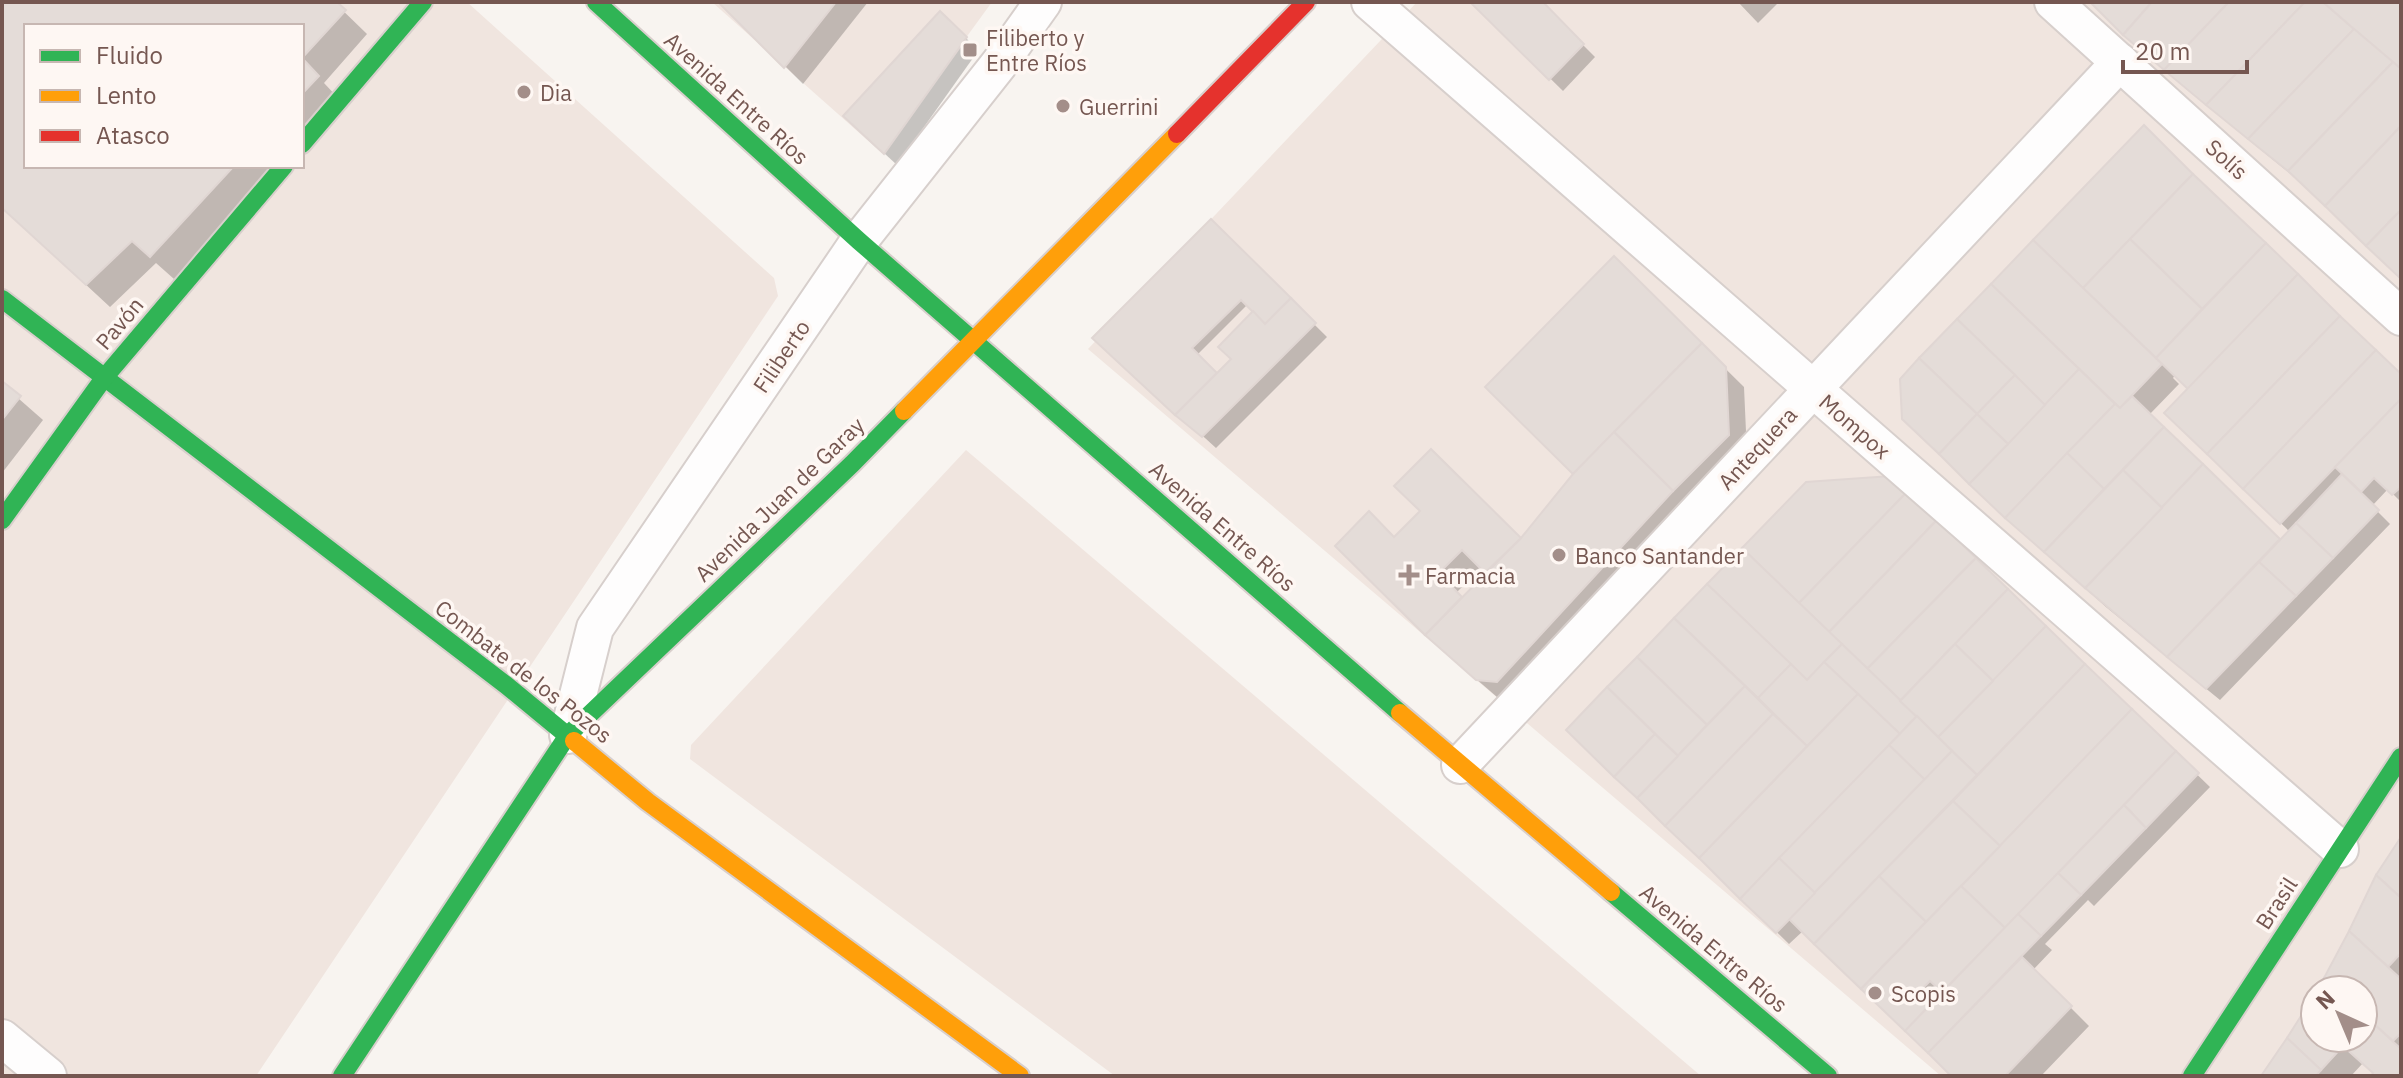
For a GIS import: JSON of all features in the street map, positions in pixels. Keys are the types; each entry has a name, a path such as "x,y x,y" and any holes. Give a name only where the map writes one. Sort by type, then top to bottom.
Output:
{"main road":[{"path":"304,142 423,2"},
{"name":"Avenida Entre Ríos","path":"596,2 859,241 1460,765 1828,1076"},
{"name":"Avenida Juan de Garay","path":"342,1076 568,735 852,464 1306,2"},
{"name":"Pavón","path":"2,520 104,378 282,168"},
{"name":"Combate de los Pozos","path":"2,299 568,735 648,802 1020,1076"},
{"name":"Brasil","path":"2192,1076 2401,757"}],"street":[{"name":"Filiberto","path":"568,735 595,628 859,241 999,64 1043,2"},
{"name":"Mompox","path":"1370,2 2340,849"},
{"name":"Solís","path":"2053,2 2401,317"},
{"name":"Antequera","path":"1460,765 2120,62"},
{"path":"2,1038 48,1076"}],"shaded area":[{"path":"2,2 467,2 774,278 778,296 256,1076 2,1076"},
{"path":"712,2 992,2 882,153"},
{"path":"1417,2 2401,2 2401,1076 1941,1076 1088,349"},
{"path":"966,450 1701,1076 1115,1076 690,759 691,745"}],"building":[{"path":"2,2 337,2 346,10 304,56 304,24 24,24 24,168 232,168 150,257 132,241 86,285 2,208"},
{"path":"718,2 836,2 784,68"},
{"path":"1470,2 1543,2 1584,44 1549,80"},
{"path":"2090,2 2152,2 2123,35"},
{"path":"2152,2 2227,4 2164,70 2123,35"},
{"path":"2229,2 2305,2 2206,105 2164,70"},
{"path":"2305,2 2323,2 2354,29 2248,139 2206,105"},
{"path":"2323,2 2401,2 2401,69 2354,29"},
{"path":"940,11 967,37 884,154 843,116"},
{"path":"2354,29 2393,62 2288,171 2248,139"},
{"path":"304,60 319,76 304,92"},
{"path":"2393,62 2401,69 2401,126 2325,206 2288,171"},
{"path":"2144,125 2193,174 2083,288 2033,240"},
{"path":"2401,126 2401,210 2366,246 2325,206"},
{"path":"2193,174 2266,243 2202,309 2130,239"},
{"path":"2401,210 2401,279 2366,246"},
{"path":"1211,219 1291,298 1265,324 1241,300 1192,348 1217,373 1175,415 1092,338"},
{"path":"2130,239 2202,309 2156,358 2083,288"},
{"path":"2033,240 2162,364 2120,408 1991,284"},
{"path":"2266,243 2298,274 2188,389 2156,358"},
{"path":"1614,256 1702,343 1573,474 1485,387"},
{"path":"2298,274 2340,316 2207,454 2164,413"},
{"path":"1991,284 2079,369 2045,405 1957,319"},
{"path":"1291,298 1316,323 1202,437 1175,415 1231,359 1218,347 1253,311 1265,324"},
{"path":"2340,316 2376,350 2243,489 2207,454"},
{"path":"1957,319 2015,375 1977,414 1919,358"},
{"path":"1702,343 1726,367 1729,435 1673,491 1614,432"},
{"path":"2376,350 2401,374 2401,399 2280,524 2243,489"},
{"path":"1919,358 1977,414 1939,454 1902,419 1900,379"},
{"path":"2079,369 2115,404 2005,518 1969,484"},
{"path":"2015,375 2045,405 2008,444 1977,414"},
{"path":"2,381 21,396 2,420"},
{"path":"2132,396 2164,427 2104,489 2067,453 2115,404 2120,408"},
{"path":"2401,399 2401,487 2392,495 2374,478 2361,492 2335,467"},
{"path":"1977,414 2008,444 1969,484 1939,454"},
{"path":"2164,427 2203,464 2162,508 2123,470"},
{"name":"Banco Santander","path":"1614,432 1673,491 1497,682 1476,680 1425,635 1521,538 1573,474"},
{"path":"1431,449 1521,538 1485,573 1462,550 1439,573 1462,597 1425,635 1335,546 1369,511 1394,537 1420,511 1394,486"},
{"path":"2067,453 2104,489 2044,552 2005,518"},
{"path":"2203,464 2280,539 2167,657 2085,588"},
{"path":"2123,470 2162,508 2085,588 2044,552"},
{"path":"2342,474 2379,510 2333,558 2296,523"},
{"path":"1891,476 1907,492 1799,603 1742,548 1806,482"},
{"path":"1907,492 1937,520 1829,632 1799,603"},
{"path":"1937,520 1976,558 1867,669 1829,632"},
{"path":"2296,523 2333,558 2296,596 2259,562"},
{"path":"1742,548 1842,644 1807,680 1707,584"},
{"path":"1976,558 2008,589 1900,701 1867,669"},
{"path":"2259,562 2296,596 2206,689 2167,657"},
{"path":"1707,584 1791,664 1758,698 1674,618"},
{"path":"2008,589 2046,626 1993,681 1955,644"},
{"path":"1674,618 1745,686 1707,725 1637,657"},
{"path":"2046,626 2085,664 1977,775 1938,737"},
{"path":"1842,644 1917,716 1900,734 1824,662"},
{"path":"1955,644 1993,681 1938,737 1900,701"},
{"path":"1637,657 1707,725 1678,756 1607,687"},
{"path":"1824,662 1858,694 1807,746 1758,698 1791,664 1807,680"},
{"path":"2085,664 2132,709 2000,846 1953,801"},
{"path":"1745,686 1773,714 1665,826 1637,798"},
{"path":"1607,687 1655,734 1614,777 1566,730"},
{"path":"1858,694 1900,734 1740,899 1699,858"},
{"path":"2132,709 2176,751 2005,928 1961,886"},
{"path":"1773,714 1807,746 1699,858 1665,826"},
{"path":"1917,716 1952,751 1925,780 1889,745"},
{"path":"1655,734 1678,756 1637,798 1614,777"},
{"path":"1889,745 1925,780 1815,893 1779,858"},
{"path":"1952,751 1977,775 1814,944 1789,919"},
{"path":"2176,751 2199,773 2146,828 2124,805"},
{"path":"1953,801 2000,846 1926,922 1879,876"},
{"path":"2124,805 2146,828 2081,895 2058,873"},
{"path":"2401,837 2401,898 2376,875"},
{"path":"1779,858 1815,893 1776,933 1740,899"},
{"path":"2058,873 2081,895 2041,936 2018,914"},
{"path":"2376,875 2401,898 2401,953 2388,967 2349,931"},
{"path":"1879,876 1926,922 1861,989 1814,944"},
{"path":"1961,886 2005,928 1942,992 1930,981 1918,993 1930,1005 1905,1031 1861,989"},
{"path":"2018,914 2041,936 1928,1053 1905,1031"},
{"path":"2349,931 2401,979 2401,1033 2393,1041 2379,1028 2379,974 2326,974"},
{"path":"2022,957 2072,1006 2005,1076 1951,1076 1928,1053"},
{"path":"2299,1019 2299,1049 2287,1038"},
{"path":"2379,1029 2401,1049 2401,1076 2371,1076 2373,1073 2352,1054 2379,1054"},
{"path":"2287,1038 2299,1049 2299,1054 2304,1054 2321,1070 2316,1076 2261,1076"},
{"path":"2304,1054 2336,1054 2321,1070"}],"traffic: fast":[{"path":"304,142 423,2"},
{"path":"596,2 859,241 1400,713"},
{"path":"2,520 104,378 282,168"},
{"path":"2,299 506,685 574,741"},
{"path":"342,1076 568,735 904,411"},
{"path":"2192,1076 2401,757"},
{"path":"1611,892 1828,1076"}],"traffic: slow":[{"path":"904,411 1177,134"},
{"path":"1400,713 1611,892"},
{"path":"574,741 648,802 1020,1076"}],"traffic: jam":[{"path":"1177,134 1306,2"}],"place":[{"name":"Filiberto y Entre Ríos","path":"970,50"},
{"name":"Dia","path":"524,92"},
{"name":"Guerrini","path":"1063,106"},
{"name":"Banco Santander","path":"1559,555"},
{"name":"Farmacia","path":"1409,575"},
{"name":"Scopis","path":"1875,993"}]}
